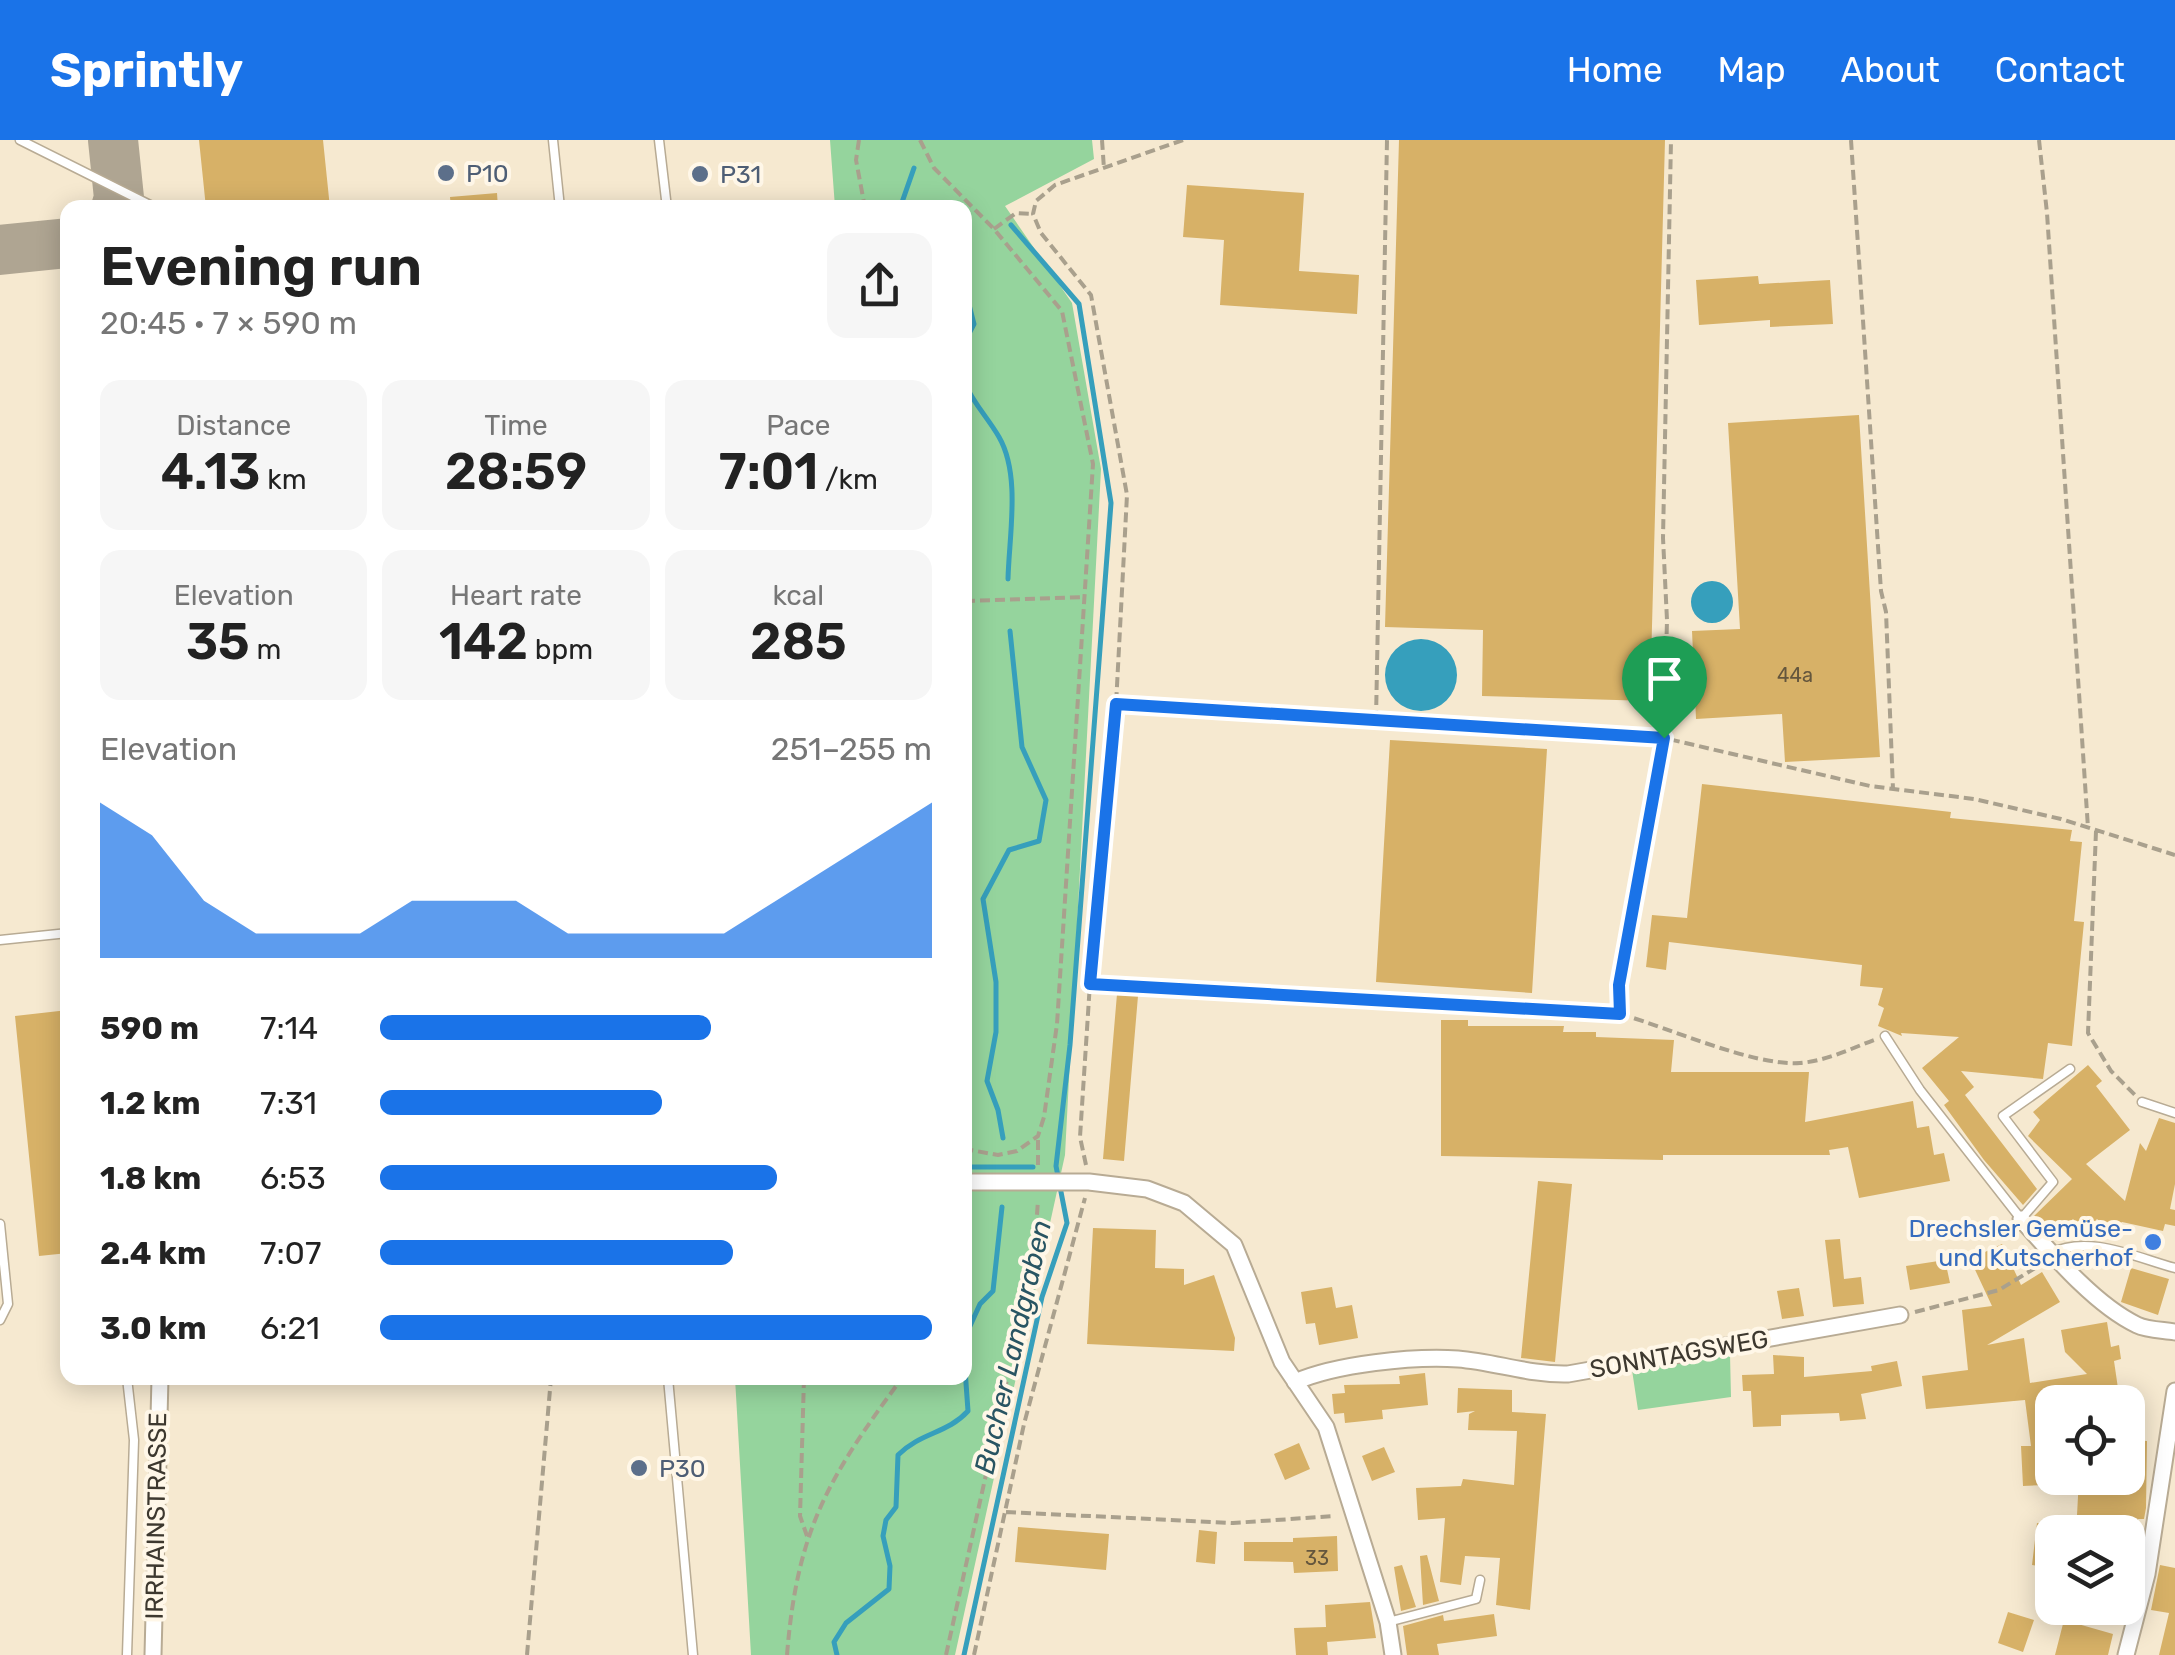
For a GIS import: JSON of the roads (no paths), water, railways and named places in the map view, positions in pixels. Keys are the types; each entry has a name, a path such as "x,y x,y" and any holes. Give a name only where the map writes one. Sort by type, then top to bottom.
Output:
{"street":[{"path":"972,1182 1082,1182 1147,1189 1184,1202 1234,1244 1282,1362 1326,1427 1388,1622 1393,1655"},
{"path":"2021,1219 2052,1255 2112,1308 2139,1326 2175,1332"},
{"name":"SONNTAGSWEG","path":"1295,1382 1311,1374 1414,1360 1460,1359 1546,1375 1568,1374 1900,1315"},
{"name":"IRRHAINSTRASSE","path":"153,1655 160,1385"},
{"path":"2126,1655 2146,1574 2175,1392"}],"lane":[{"path":"20,140 144,200"},
{"path":"553,140 559,200"},
{"path":"659,140 665,200"},
{"path":"0,940 60,934"},
{"path":"1885,1036 1920,1090 2021,1219 2053,1182 2004,1116 2070,1070"},
{"path":"2142,1102 2175,1114"},
{"path":"0,1224 8,1304 0,1320"},
{"path":"2052,1255 2066,1246 2089,1245 2175,1268"},
{"path":"128,1385 134,1440 128,1655"},
{"path":"669,1385 693,1655"},
{"path":"1388,1622 1476,1599 1480,1580"}],"water":[{"path":"1712,581 1727,587 1733,602 1727,617 1712,623 1697,617 1691,602 1697,587"},
{"path":"1421,639 1446,650 1457,675 1446,700 1421,711 1396,700 1385,675 1396,650"}],"waterway":[{"path":"903,200 914,168"},
{"name":"Bucher Landgraben","path":"964,1655 1042,1297 1067,1223 1056,1166 1070,1045 1111,503 1079,304 1011,225"},
{"path":"972,316 972,328"},
{"path":"972,396 999,437 1010,469 1008,579"},
{"path":"1003,1138 987,1081 996,1032 996,982 983,899 1009,850 1039,841 1046,800 1022,747 1010,631"},
{"path":"972,1167 1033,1167"},
{"path":"972,1322 980,1304 993,1291 1002,1207"},
{"name":"Bucher Landgraben","path":"837,1655 834,1642 846,1623 889,1589 890,1566 883,1536 886,1520 896,1507 898,1455 968,1411 966,1385"}],"place":[{"name":"P10","path":"446,173"},
{"name":"P31","path":"700,174"},
{"name":"Drechsler Gemüse- und Kutscherhof","path":"2153,1242"},
{"name":"P30","path":"639,1468"}]}
